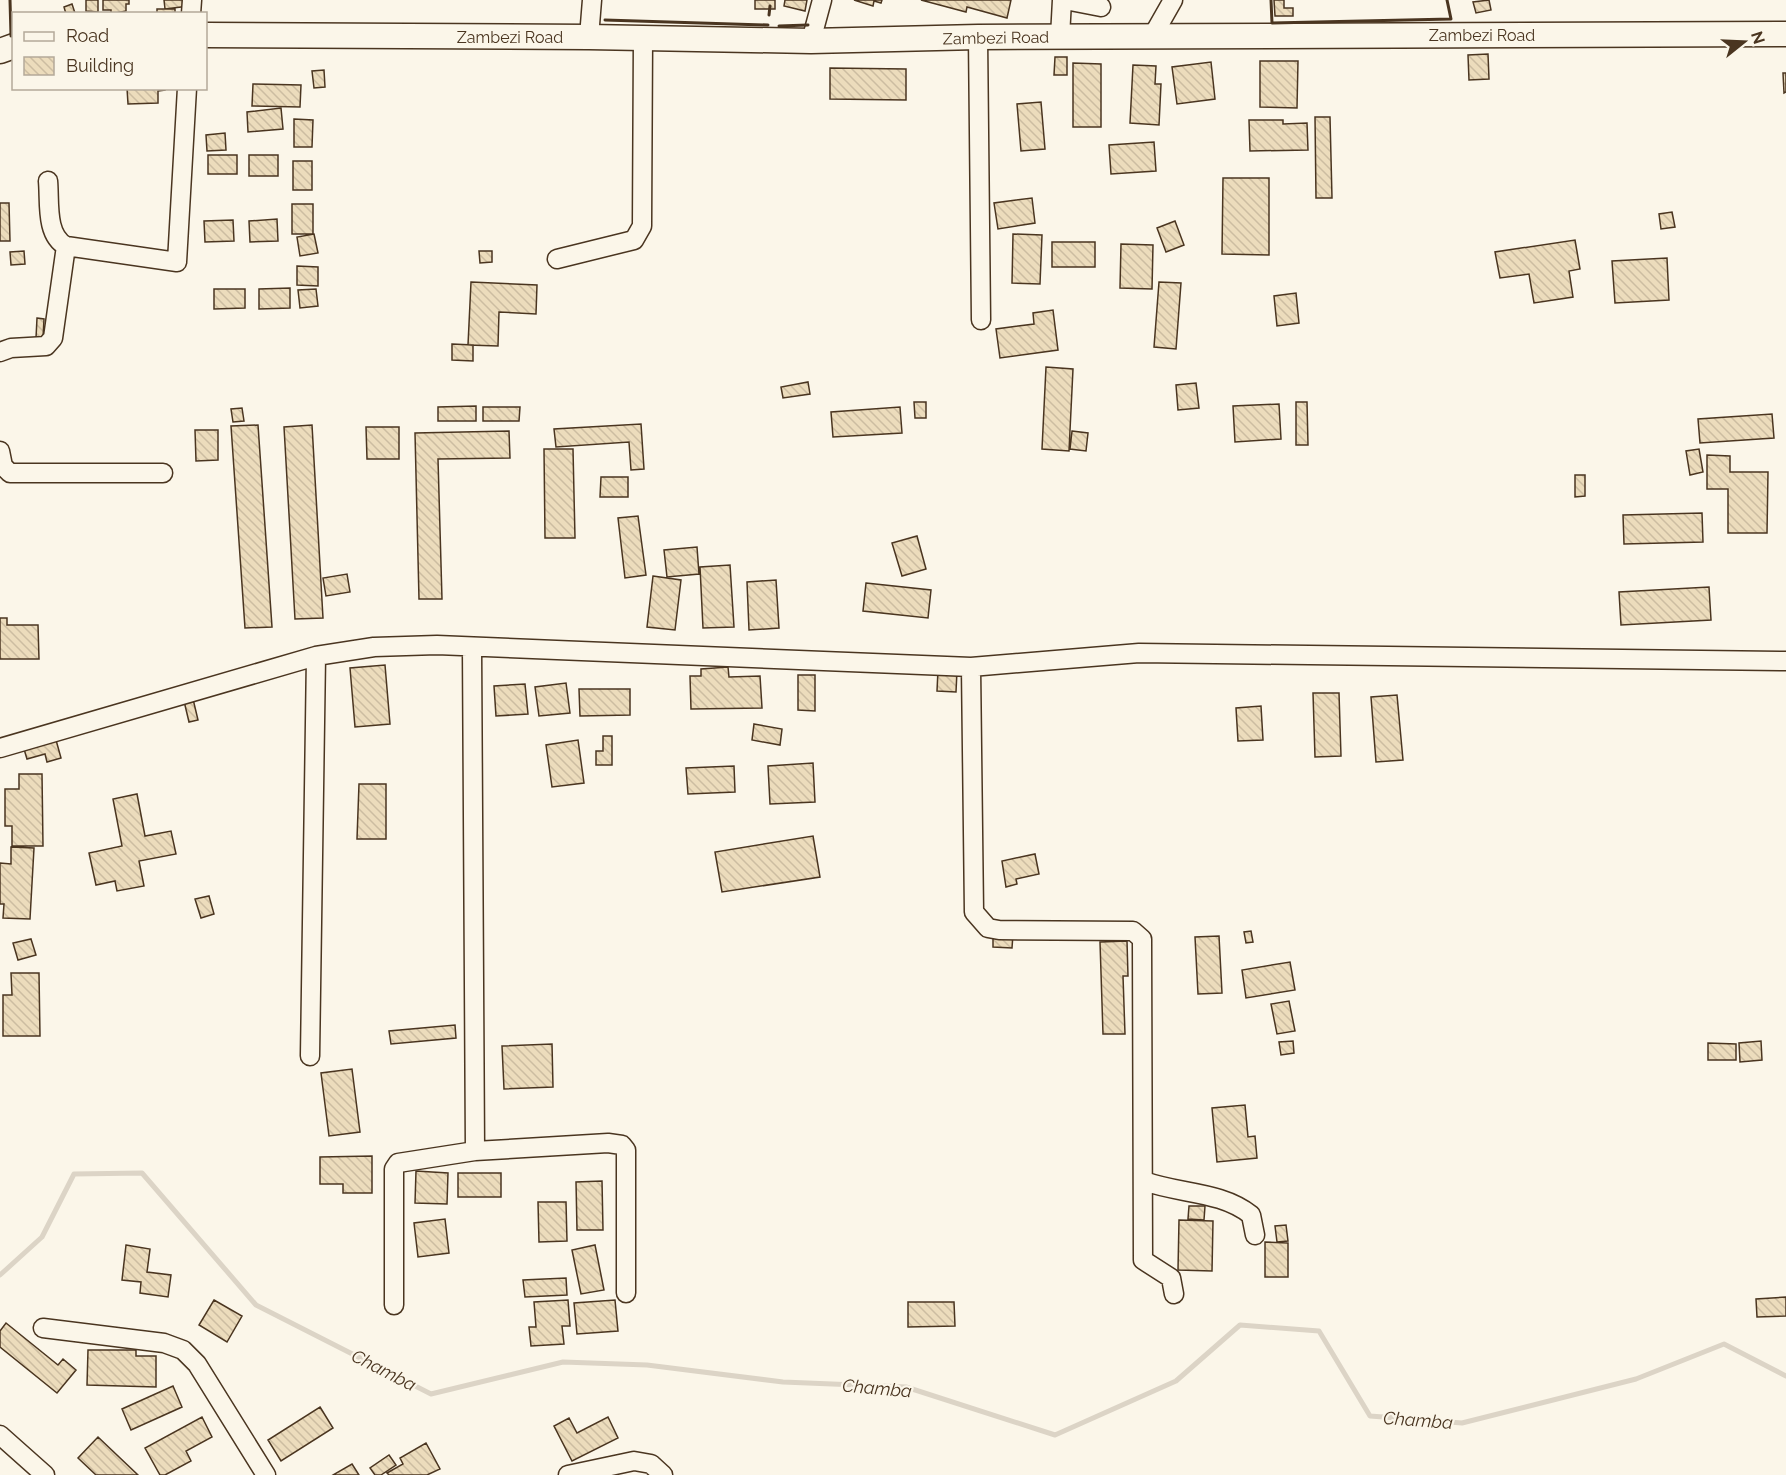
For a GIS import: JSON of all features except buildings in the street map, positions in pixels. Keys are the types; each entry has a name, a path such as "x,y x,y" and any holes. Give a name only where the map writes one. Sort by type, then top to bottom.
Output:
{"main road":[{"name":"Zambezi Road","path":"207,35 589,37 811,42 978,37 1786,34"}],"street":[{"path":"589,37 592,0"},
{"path":"811,42 822,0"},
{"path":"1060,37 1063,0 1101,7"},
{"path":"1152,37 1173,0"},
{"path":"978,37 981,320"},
{"path":"557,259 634,240 642,226 643,38"},
{"path":"48,181 52,233 58,242 66,246 177,262 187,90"},
{"path":"0,352 11,348 46,346 52,338 66,246"},
{"path":"0,451 3,466 10,473 163,474"},
{"path":"472,646 475,1151"},
{"path":"0,748 316,656 374,647 472,646 971,667 1138,653 1786,661"},
{"path":"310,1056 316,656"},
{"path":"971,667 974,912 988,928 999,930 1133,931 1142,939 1143,1260 1171,1278 1174,1294"},
{"path":"394,1305 394,1169 398,1163 475,1151 608,1143 622,1145 626,1150 626,1293"},
{"path":"1144,1185 1239,1205 1251,1215 1255,1235"},
{"path":"44,1328 164,1343 183,1350 197,1364 266,1475"},
{"path":"0,1435 45,1475"},
{"path":"568,1475 634,1461 651,1464 663,1475"}],"waterway":[{"name":"Chamba","path":"0,1275 42,1237 74,1174 142,1173 256,1305 431,1394 563,1362 647,1365 783,1382 906,1387 1055,1435 1176,1381 1240,1325 1319,1331 1370,1416 1462,1423 1636,1379 1724,1344 1786,1376"}],"wall":[{"path":"10,0 12,36"},
{"path":"1271,0 1272,23 1451,19 1447,0"},
{"path":"769,15 770,6"},
{"path":"605,20 768,25"},
{"path":"779,26 808,25"}]}
